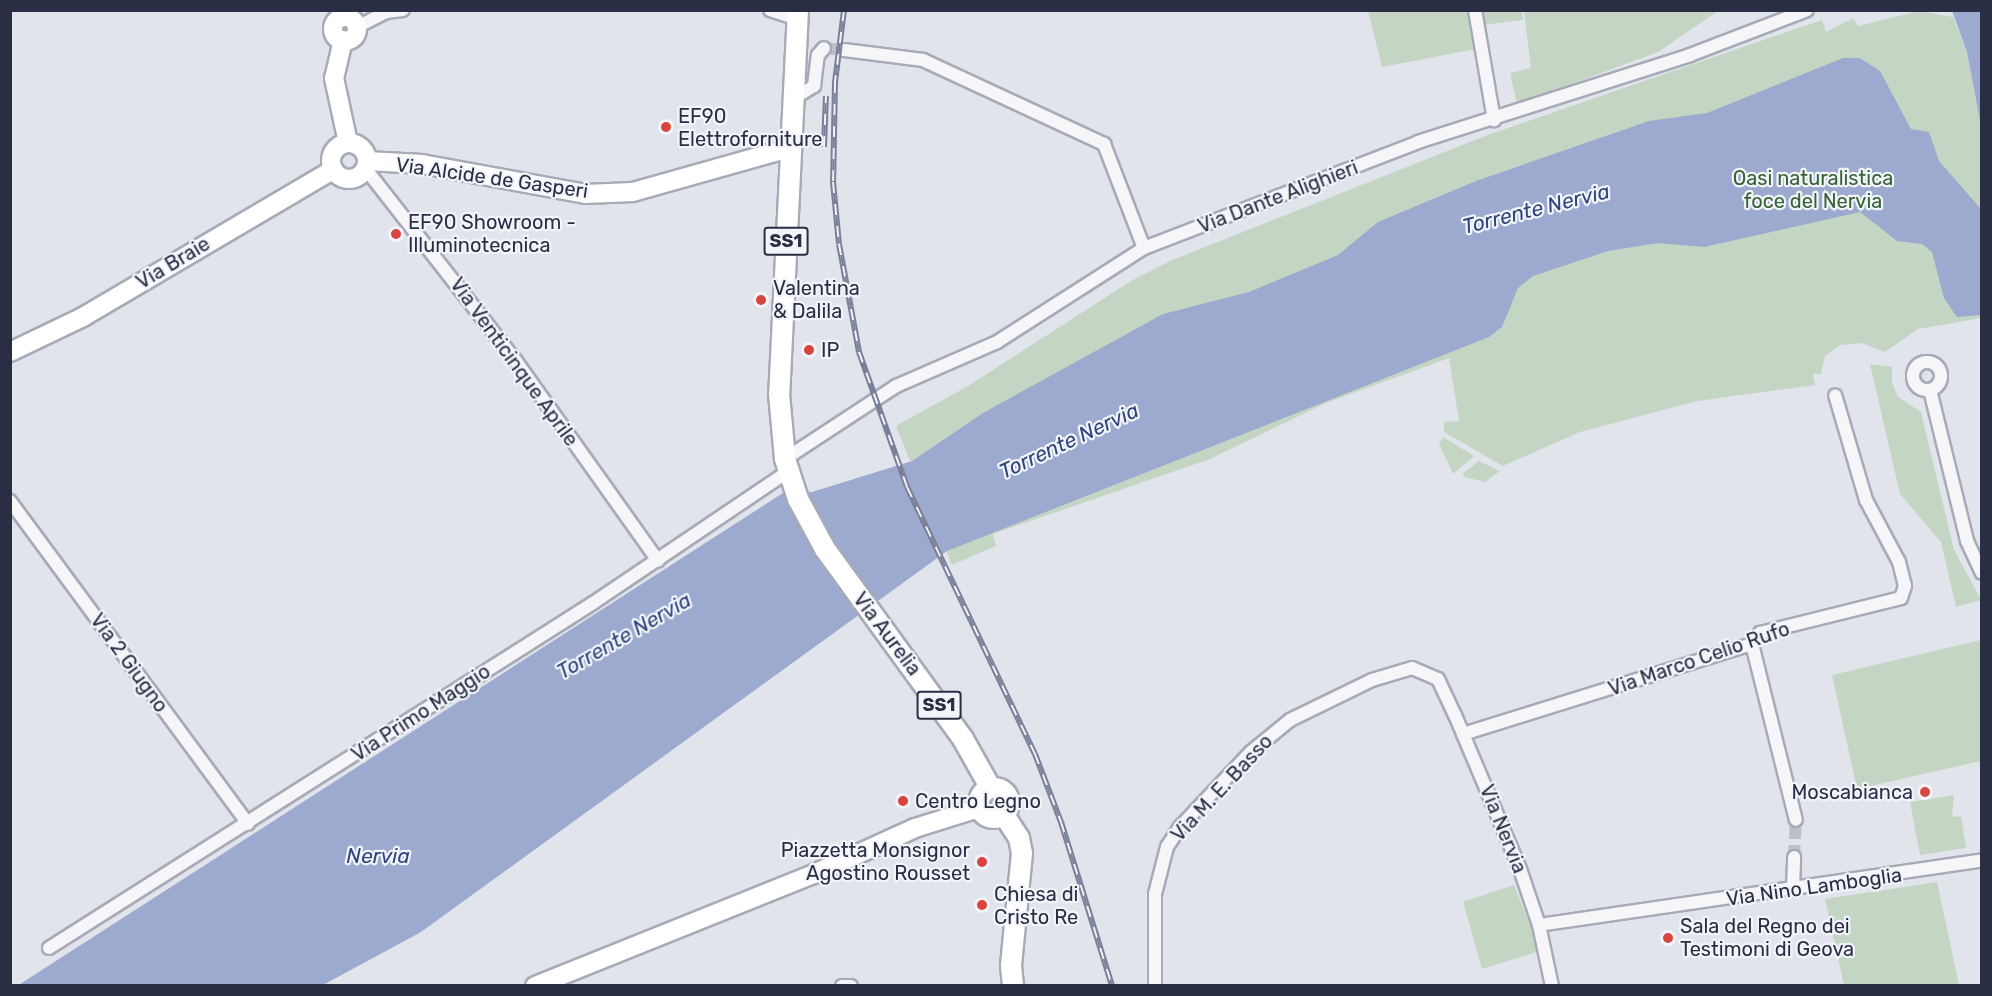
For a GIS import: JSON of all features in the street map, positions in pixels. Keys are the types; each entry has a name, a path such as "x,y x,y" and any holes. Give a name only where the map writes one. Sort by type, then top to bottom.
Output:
{"main road":[{"name":"SS1","path":"788,469 779,394 798,15"},
{"name":"Via Aurelia","path":"788,469 820,540 880,627 963,739 983,798"},
{"name":"SS1","path":"983,798 1000,789 1007,796 1009,806 1004,814 1019,838 1022,853 1011,966 1013,986"},
{"path":"983,798 990,818 1004,814"}],"street":[{"path":"348,143 334,78 343,40 352,39 347,18 403,10"},
{"path":"770,10 798,15"},
{"path":"1475,10 1494,120"},
{"name":"Via Dante Alighieri","path":"788,469 896,386 997,342 1144,248 1418,142 1494,120 1751,34 1807,10"},
{"path":"793,99 814,86 818,55 824,48"},
{"path":"844,50 923,60 1104,144 1144,248"},
{"path":"348,143 357,145 366,164 350,180 333,170 333,152 348,143"},
{"name":"Via Alcide de Gasperi","path":"366,164 422,164 533,187 595,193 633,192 790,148"},
{"name":"Via Venticinque Aprile","path":"366,164 516,361 658,561"},
{"name":"Via Braie","path":"10,352 83,317 333,170"},
{"path":"1930,390 1967,541 1982,573"},
{"name":"Via Marco Celio Rufo","path":"1463,734 1752,644 1760,633 1894,600 1904,592 1894,547 1866,500 1835,395"},
{"name":"Via Primo Maggio","path":"49,948 248,824 658,561 788,469"},
{"name":"Via 2 Giugno","path":"10,501 248,824"},
{"path":"1752,644 1796,820"},
{"name":"Via M. E. Basso","path":"1155,986 1155,894 1165,853 1180,827 1251,752 1299,714 1397,670 1412,668 1438,679"},
{"name":"Via Nervia","path":"1438,679 1520,869 1539,925 1552,986"},
{"path":"535,986 945,817 983,798"},
{"path":"1793,890 1794,857"},
{"name":"Via Nino Lamboglia","path":"1539,925 1793,890 1982,860"},
{"path":"842,986 851,986"}],"green space":[{"path":"1368,11 1468,11 1476,49 1382,67"},
{"path":"1479,11 1522,11 1523,20 1482,25"},
{"path":"1524,11 1718,11 1658,52 1517,104 1510,73 1531,68"},
{"name":"Oasi naturalistica foce del Nervia","path":"1919,11 1953,17 1967,52 1981,126 1981,318 1918,329 1885,352 1861,343 1840,345 1825,356 1821,374 1813,374 1815,385 1697,401 1580,432 1503,466 1444,432 1444,422 1459,421 1449,358 1326,403 1210,459 993,534 996,546 952,565 896,426 968,386 1131,281 1170,261 1485,136 1763,40 1822,20 1826,32 1853,18 1858,26"},
{"path":"1870,364 1892,367 1892,382 1898,397 1921,412 1954,550 1981,600 1956,607 1941,542 1900,494"},
{"path":"1443,437 1474,456 1453,474 1439,444"},
{"path":"1479,461 1500,471 1485,482 1464,477 1463,473"},
{"path":"1981,640 1981,761 1857,789 1832,675"},
{"path":"1954,795 1952,817 1961,816 1966,848 1920,855 1910,802"},
{"path":"1937,882 1959,985 1844,985 1825,899"},
{"path":"1514,885 1533,932 1536,952 1482,969 1463,902"}],"water":[{"path":"1952,11 1981,11 1981,126 1967,52"},
{"path":"1843,58 1860,58 1880,71 1911,129 1929,132 1939,161 1981,209 1981,315 1957,317 1944,298 1932,252 1922,244 1897,241 1860,212 1704,247 1658,243 1608,251 1533,276 1518,288 1502,327 1489,337 947,551 421,932 323,985 17,986 783,493 812,492 912,461 983,413 1163,314 1249,292 1338,255 1378,222 1476,181 1649,121 1707,113"}],"tunnel":[{"path":"824,48 844,50"},
{"path":"1794,857 1796,820"}],"railway":[{"path":"844,10 835,82 833,182 839,244 859,352 907,487 1035,754 1061,822 1112,986"},
{"path":"824,147 826,96"}],"place":[{"name":"EF90 Elettroforniture","path":"666,127"},
{"name":"EF90 Showroom - Illuminotecnica","path":"396,234"},
{"name":"Valentina & Dalila","path":"761,300"},
{"name":"IP","path":"809,350"},
{"name":"Moscabianca","path":"1925,792"},
{"name":"Centro Legno","path":"903,801"},
{"name":"Piazzetta Monsignor Agostino Rousset","path":"982,862"},
{"name":"Chiesa di Cristo Re","path":"982,905"},
{"name":"Sala del Regno dei Testimoni di Geova","path":"1668,938"}],"water label":[{"name":"Torrente Nervia","path":"1536,209"},
{"name":"Torrente Nervia","path":"1069,441"},
{"name":"Torrente Nervia","path":"624,636"},
{"name":"Nervia","path":"378,856"}]}
